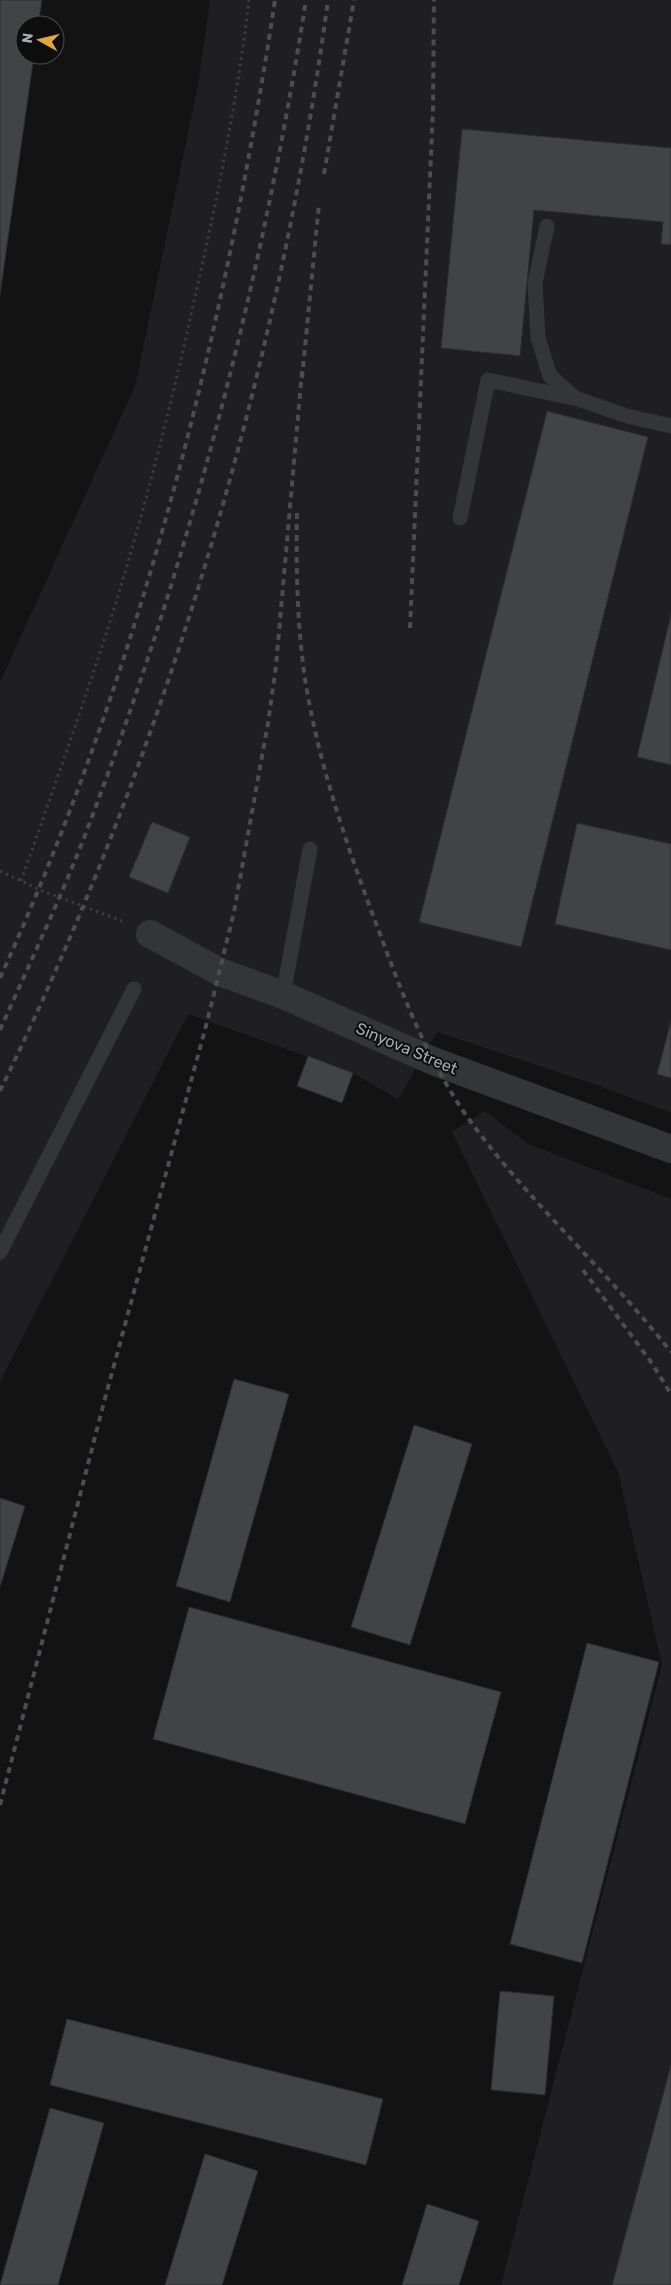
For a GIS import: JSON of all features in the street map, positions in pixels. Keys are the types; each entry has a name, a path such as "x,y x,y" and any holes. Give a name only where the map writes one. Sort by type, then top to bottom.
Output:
{"street":[{"name":"Sinyova Street","path":"150,934 220,972 283,995 433,1061 671,1149"}],"lane":[{"path":"547,226 536,283 538,338 550,376 575,398"},
{"path":"460,518 488,380 575,398 627,416 671,426"},
{"path":"283,995 310,849"},
{"path":"0,1252 134,989"}],"path":[{"path":"21,881 109,624 149,487 179,370 212,225 240,72 249,0"},
{"path":"0,871 150,934"}],"shaded area":[{"path":"210,0 671,0 671,1113 591,1083 437,1032 398,1099 353,1073 188,1014 0,1382 0,682 135,386 198,85"},
{"path":"485,1111 528,1144 671,1199 671,2285 501,2285 662,1665 618,1472 452,1132"}],"building":[{"path":"0,0 42,0 40,15 15,15 15,65 33,65 0,295"},
{"path":"462,129 671,148 671,245 661,244 663,222 534,210 520,356 441,348"},
{"path":"547,411 648,437 521,947 419,922"},
{"path":"671,614 671,765 637,757"},
{"path":"152,822 190,837 168,893 129,877"},
{"path":"577,823 671,844 671,950 555,924"},
{"path":"671,1021 671,1078 657,1074"},
{"path":"308,1056 353,1073 342,1103 297,1086"},
{"path":"234,1379 289,1394 230,1602 176,1586"},
{"path":"414,1425 472,1444 410,1645 351,1627"},
{"path":"0,1498 25,1506 0,1587"},
{"path":"189,1607 501,1692 465,1824 153,1739"},
{"path":"587,1643 659,1662 582,1963 510,1944"},
{"path":"500,1991 554,1996 545,2095 491,2090"},
{"path":"67,2019 383,2099 366,2165 50,2085"},
{"path":"671,2065 671,2285 612,2285"},
{"path":"50,2108 104,2123 58,2285 0,2285"},
{"path":"205,2154 258,2171 222,2285 165,2285"},
{"path":"427,2204 479,2221 459,2285 402,2285"}],"railway":[{"path":"0,978 50,861 95,742 136,621 171,499 203,375 230,251 254,126 275,0"},
{"path":"0,1030 62,891 96,806 164,609 194,509 221,409 269,205 289,103 306,0"},
{"path":"0,1091 60,961 114,829 163,695 207,559 246,421 279,281 306,141 328,0"},
{"path":"324,174 354,0"},
{"path":"410,628 433,109 434,0"},
{"path":"302,378 319,204"},
{"path":"0,1805 103,1406 207,1022 234,912 268,723 276,666 302,371"},
{"path":"297,513 300,638 305,679 318,744 336,809 357,872 419,1031 456,1101 494,1152 544,1210 622,1294 671,1352"},
{"path":"583,1270 651,1362 671,1394"}]}
